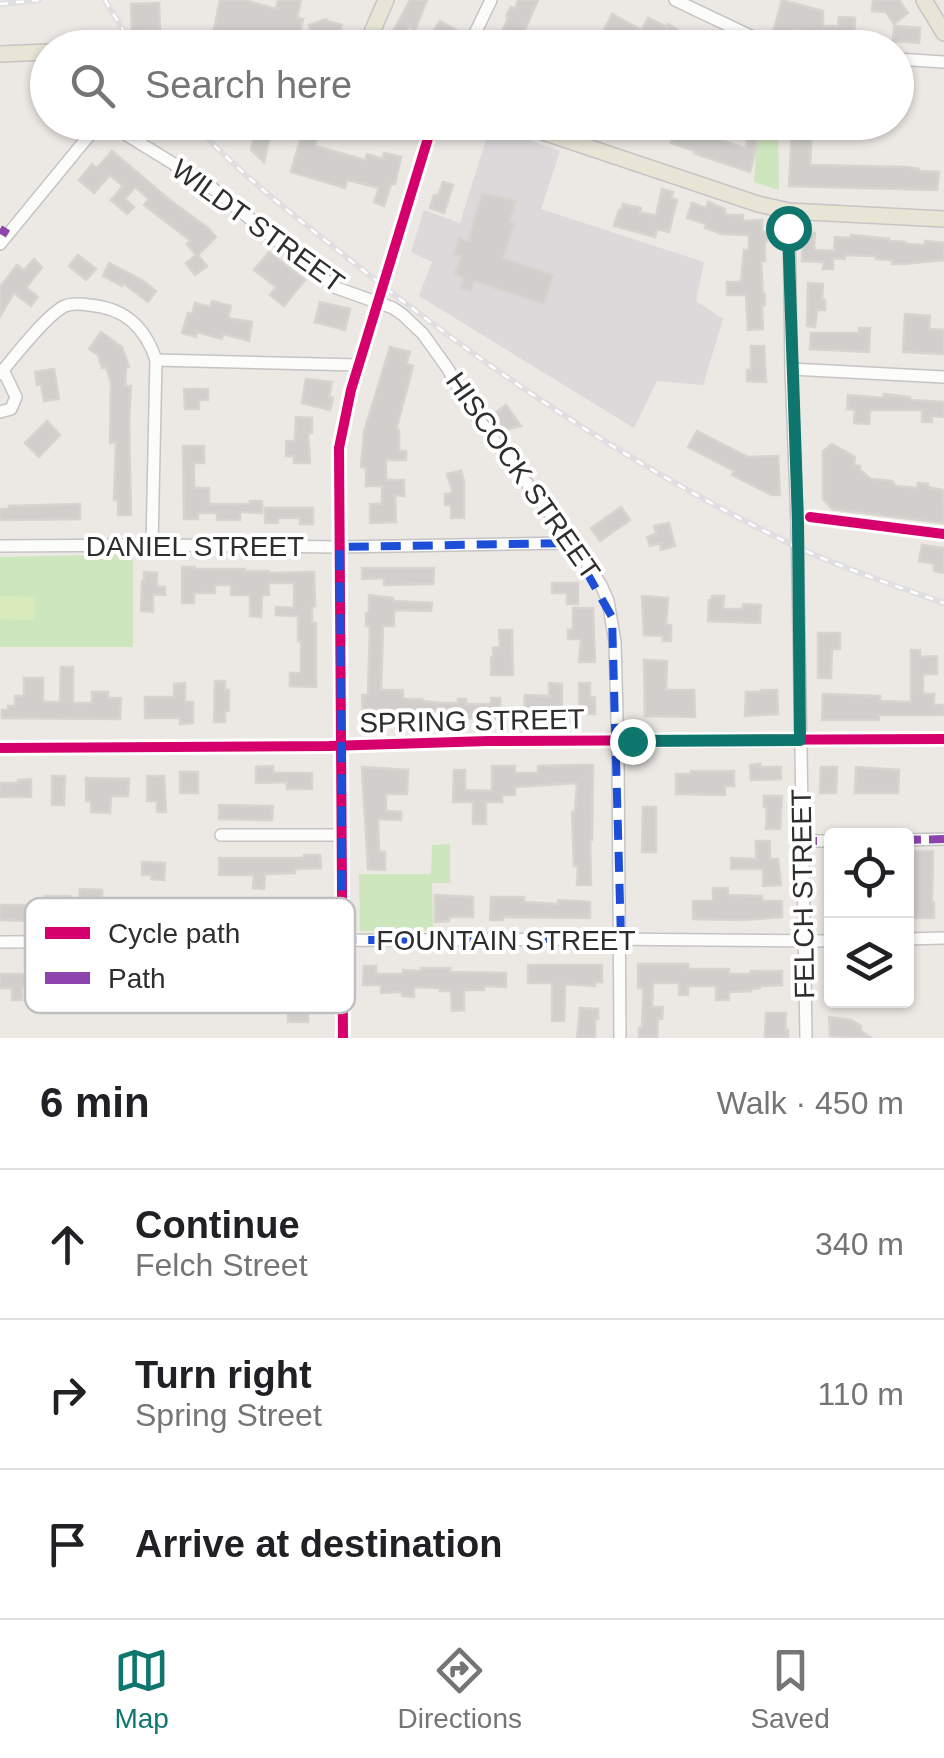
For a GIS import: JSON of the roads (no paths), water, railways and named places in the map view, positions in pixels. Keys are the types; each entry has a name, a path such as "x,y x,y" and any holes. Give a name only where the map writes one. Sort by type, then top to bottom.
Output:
{"main road":[{"path":"373,30 386,0"},
{"path":"924,0 944,33"},
{"path":"0,54 30,53"},
{"path":"567,140 758,204 789,210 944,219"}],"street":[{"path":"477,30 491,0"},
{"path":"675,0 738,30"},
{"path":"914,60 944,62"},
{"name":"WILDT STREET","path":"0,244 85,140"},
{"name":"WILDT STREET","path":"137,140 210,188 334,286 379,302"},
{"path":"342,898 339,448 358,365 428,140"},
{"name":"FELCH STREET","path":"789,210 806,1038"},
{"name":"HISCOCK STREET","path":"379,302 403,315 423,334 468,404 601,586 612,617 618,741 620,1038"},
{"path":"0,412 12,409 16,397 2,372 48,319 66,305 107,307 141,328 156,360 152,544"},
{"path":"156,360 358,365"},
{"path":"791,369 944,377"},
{"name":"DANIEL STREET","path":"0,546 570,543"},
{"name":"SPRING STREET","path":"0,748 944,739"},
{"path":"221,835 342,834"},
{"path":"914,840 944,839"},
{"path":"802,841 824,841"},
{"path":"914,939 944,938"},
{"name":"FOUNTAIN STREET","path":"355,940 824,941"},
{"name":"FOUNTAIN STREET","path":"0,942 25,942"},
{"path":"343,1013 343,1038"}],"railway":[{"path":"0,4 39,0"},
{"path":"105,0 123,30"},
{"path":"209,140 359,267 575,423 776,537 944,603"}]}
